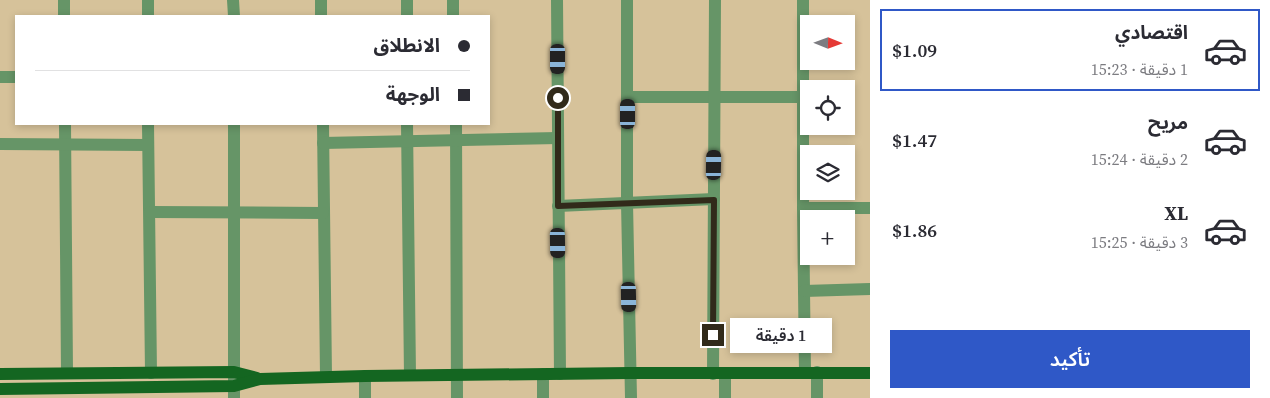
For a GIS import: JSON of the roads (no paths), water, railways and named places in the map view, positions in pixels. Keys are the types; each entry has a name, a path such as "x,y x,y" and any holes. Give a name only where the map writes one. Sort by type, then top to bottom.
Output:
{"main road":[{"path":"0,374 234,372 260,379 457,374 870,373"},
{"path":"0,389 66,393 234,392 260,379"}],"street":[{"path":"64,0 64,15"},
{"path":"148,0 148,15"},
{"path":"233,0 234,15"},
{"path":"321,0 322,15"},
{"path":"407,0 408,15"},
{"path":"453,0 454,15"},
{"path":"557,0 560,374"},
{"path":"628,0 627,203 631,398"},
{"path":"715,0 714,200 719,374 725,398"},
{"path":"804,0 804,80"},
{"path":"0,77 15,77"},
{"path":"628,97 800,96"},
{"path":"65,125 67,373"},
{"path":"148,125 151,373"},
{"path":"234,125 234,392"},
{"path":"323,125 326,376"},
{"path":"407,125 410,375"},
{"path":"456,125 457,398"},
{"path":"804,135 804,291 811,372 817,398"},
{"path":"323,143 558,138"},
{"path":"0,144 148,144"},
{"path":"558,206 714,200"},
{"path":"803,208 870,208"},
{"path":"150,212 323,213"},
{"path":"804,291 870,289"},
{"path":"543,374 543,398"},
{"path":"364,398 365,376"}]}
